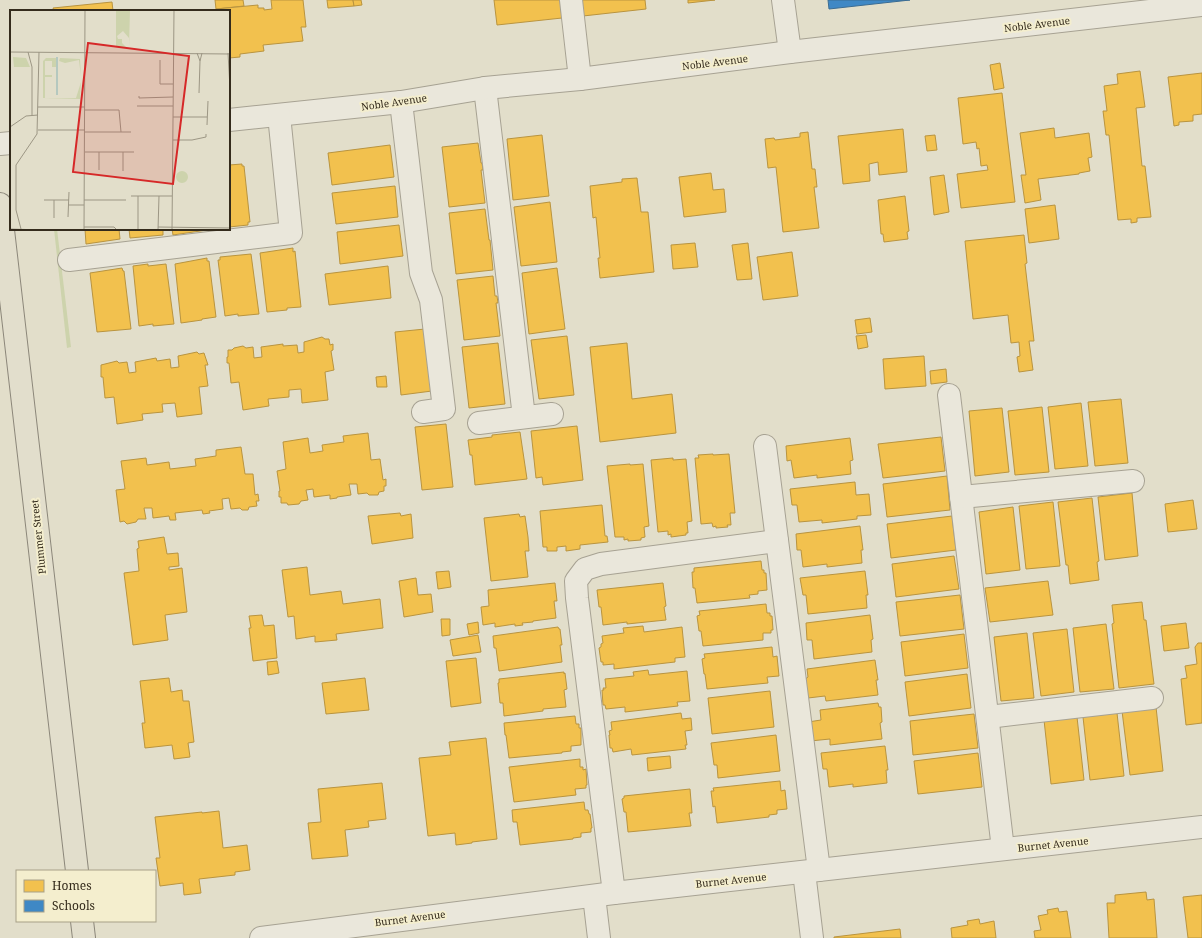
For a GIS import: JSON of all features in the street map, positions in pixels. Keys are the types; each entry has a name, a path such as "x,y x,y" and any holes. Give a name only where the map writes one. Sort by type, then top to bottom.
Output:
{"main road":[{"name":"Plummer Street","path":"0,204 76,870"},
{"path":"82,922 84,938"}],"street":[{"path":"571,0 580,79"},
{"path":"783,0 790,52"},
{"name":"Noble Avenue","path":"230,120 279,116 401,102 485,88 580,79 790,52 1202,5"},
{"path":"485,88 524,418"},
{"path":"401,102 421,273 431,300 444,409 422,412"},
{"path":"69,260 291,232 279,116"},
{"path":"0,144 10,143"},
{"path":"949,395 1003,849"},
{"path":"479,423 552,414"},
{"path":"765,446 777,541 811,871 812,938"},
{"path":"962,497 1133,481"},
{"path":"599,938 604,894 576,581 585,569 601,564 777,541"},
{"path":"988,717 1152,698"},
{"name":"Burnet Avenue","path":"261,938 604,894 1202,827"}],"green space":[{"path":"54,230 57,230 71,347 67,348"}],"building: Homes":[{"path":"215,0 243,0 244,6 216,9"},
{"path":"271,0 303,0 306,27 301,27 303,41 263,45 264,51 240,54 240,57 230,58 230,10 216,9 258,5 258,8 264,8 264,10 272,9"},
{"path":"327,0 353,0 354,6 328,8"},
{"path":"353,0 361,0 362,5 354,6"},
{"path":"494,0 560,0 562,18 497,25"},
{"path":"581,0 645,0 646,9 583,16"},
{"path":"688,0 715,0 688,3"},
{"path":"112,2 113,10 54,10 53,8"},
{"path":"1000,63 1004,88 994,90 990,65"},
{"path":"1140,71 1145,107 1136,108 1142,166 1145,166 1151,217 1137,218 1137,222 1131,223 1131,219 1118,220 1109,135 1106,135 1103,111 1107,111 1104,86 1118,84 1117,74"},
{"path":"1202,73 1202,114 1193,115 1193,121 1179,122 1179,125 1174,126 1168,77"},
{"path":"1002,93 1015,202 961,208 957,174 988,170 987,165 981,166 979,148 977,149 976,142 963,144 958,98"},
{"path":"1054,128 1055,138 1089,133 1092,157 1088,158 1090,171 1079,174 1038,179 1041,200 1025,203 1021,175 1026,175 1020,133"},
{"path":"903,129 907,172 879,175 878,162 869,164 870,181 843,184 838,136"},
{"path":"808,132 812,169 815,169 817,187 814,187 819,228 783,232 776,167 768,168 765,139 774,138 775,140 800,137 800,133"},
{"path":"542,135 549,196 513,200 507,139"},
{"path":"935,135 937,150 927,151 925,136"},
{"path":"478,143 483,170 481,170 485,203 449,207 442,147"},
{"path":"390,145 394,177 332,185 328,153"},
{"path":"242,164 242,166 244,166 250,222 248,222 248,225 230,227 230,165"},
{"path":"711,173 713,190 724,189 726,212 684,217 679,177"},
{"path":"944,175 949,212 934,215 930,177"},
{"path":"637,178 641,212 648,212 654,272 600,278 598,258 600,258 596,217 593,218 590,186 622,182 622,179"},
{"path":"395,186 398,217 336,224 332,193"},
{"path":"905,196 909,231 907,232 908,239 884,242 883,234 881,234 878,200"},
{"path":"550,202 557,262 521,266 514,207"},
{"path":"1055,205 1059,239 1029,243 1025,209"},
{"path":"485,209 493,270 456,274 449,213"},
{"path":"399,225 403,256 340,264 337,232"},
{"path":"85,230 119,230 120,239 86,244"},
{"path":"129,230 163,230 163,235 130,238"},
{"path":"172,230 207,230 173,235"},
{"path":"1024,235 1027,263 1025,264 1034,341 1029,341 1033,370 1019,372 1017,357 1020,356 1019,342 1011,343 1008,315 973,319 965,241"},
{"path":"695,243 698,267 673,269 671,245"},
{"path":"748,243 752,279 737,280 732,245"},
{"path":"293,248 293,252 295,251 301,307 267,312 260,253"},
{"path":"792,252 798,296 763,300 757,257"},
{"path":"251,254 259,314 238,316 238,314 225,316 218,260 220,260 220,257"},
{"path":"207,258 207,261 209,261 216,317 181,323 175,264"},
{"path":"148,264 148,266 166,264 174,324 139,326 133,266"},
{"path":"388,266 391,298 329,305 325,274"},
{"path":"122,268 124,271 131,329 97,332 90,273"},
{"path":"557,268 565,329 529,334 522,273"},
{"path":"493,276 495,296 497,296 498,303 496,303 500,336 464,340 457,280"},
{"path":"870,318 872,332 857,334 855,320"},
{"path":"425,329 432,391 401,395 395,332"},
{"path":"866,335 868,347 858,349 856,336"},
{"path":"567,336 574,395 539,399 531,340"},
{"path":"322,337 329,339 330,345 333,344 333,350 331,351 334,370 325,372 328,400 302,403 301,389 289,390 289,397 268,399 269,406 243,410 239,382 231,383 229,363 227,363 228,350 243,346 246,348 253,347 254,358 262,357 261,347 283,344 283,346 297,345 298,353 304,352 304,342"},
{"path":"498,343 505,404 469,408 462,347"},
{"path":"627,343 632,399 672,394 676,433 600,442 590,347"},
{"path":"197,352 199,354 204,353 208,365 205,365 208,386 199,387 202,414 177,417 175,403 162,404 163,412 142,414 143,420 117,424 114,397 105,398 103,377 101,377 101,365 117,361 119,363 127,362 129,373 136,372 135,362 156,358 157,361 170,359 171,368 179,367 178,356"},
{"path":"924,356 926,386 885,389 883,359"},
{"path":"946,369 947,382 931,384 930,371"},
{"path":"386,376 387,387 377,387 376,377"},
{"path":"1121,399 1128,463 1095,466 1088,402"},
{"path":"1081,403 1088,466 1055,469 1048,407"},
{"path":"1042,407 1049,472 1015,475 1008,411"},
{"path":"1002,408 1009,472 975,476 969,411"},
{"path":"446,424 453,487 422,490 415,427"},
{"path":"577,426 583,480 543,485 542,477 536,478 531,431"},
{"path":"520,432 527,479 475,485 472,455 470,455 468,440 492,437 492,435"},
{"path":"368,433 371,460 380,459 383,480 386,479 384,491 379,492 378,495 369,495 367,493 358,494 357,484 349,484 351,495 330,499 330,495 314,497 313,489 306,490 308,500 301,501 299,504 288,505 287,503 281,503 281,497 279,497 280,491 277,471 286,469 283,442 308,438 310,453 323,451 322,445 344,442 343,436"},
{"path":"941,437 945,471 883,478 878,444"},
{"path":"850,438 853,460 850,461 851,474 817,478 817,475 794,478 791,460 787,461 786,446"},
{"path":"241,447 245,474 253,474 255,495 258,494 259,501 256,501 257,506 249,507 248,510 242,510 240,508 231,509 229,498 222,499 223,509 209,511 210,513 203,514 202,510 175,513 176,520 170,520 169,516 153,518 152,508 144,508 146,519 138,519 136,522 127,524 124,521 120,522 116,490 125,489 121,461 146,458 147,465 169,462 170,469 196,466 195,459 216,456 216,450"},
{"path":"729,454 735,513 730,513 731,525 727,525 728,527 716,528 716,526 713,527 712,523 701,524 695,458 699,458 698,455"},
{"path":"673,458 673,460 686,459 692,521 687,522 688,533 686,533 686,535 671,537 671,534 668,535 668,531 658,532 651,460"},
{"path":"643,464 649,526 644,527 645,537 641,538 641,540 628,541 628,539 624,540 624,537 615,537 607,466"},
{"path":"947,476 950,510 887,517 883,484"},
{"path":"855,482 856,495 869,494 871,515 857,516 857,519 822,523 822,520 799,522 797,505 792,505 790,489"},
{"path":"1132,493 1138,556 1105,560 1098,497"},
{"path":"1092,498 1099,561 1097,562 1099,580 1070,584 1068,565 1066,565 1058,502"},
{"path":"1193,500 1197,529 1168,532 1165,504"},
{"path":"1053,502 1060,566 1026,569 1019,506"},
{"path":"602,505 605,536 607,536 608,542 580,545 580,549 566,551 566,546 557,547 557,551 547,551 547,547 543,547 540,511"},
{"path":"1013,507 1020,570 986,574 979,512"},
{"path":"400,513 401,516 411,514 413,538 372,544 368,516"},
{"path":"519,514 520,517 525,516 528,537 529,551 525,551 528,577 491,581 484,518"},
{"path":"952,516 956,550 891,558 887,524"},
{"path":"860,526 863,550 861,550 862,563 827,567 827,564 803,567 801,550 797,550 796,534"},
{"path":"164,537 167,554 178,553 179,566 169,567 169,570 182,568 187,612 165,615 168,640 133,645 124,573 139,571 137,549 139,548 138,541"},
{"path":"954,556 959,589 896,597 892,564"},
{"path":"761,561 762,570 766,573 767,590 758,591 758,594 749,595 750,598 697,603 695,588 693,588 692,572 694,572 694,568"},
{"path":"307,567 310,595 341,591 343,604 380,599 383,628 336,634 337,640 315,642 315,636 296,639 294,616 288,617 282,570"},
{"path":"449,571 451,587 438,589 436,572"},
{"path":"865,571 868,595 866,595 867,608 808,614 806,595 803,595 800,578"},
{"path":"416,578 418,595 431,594 433,612 404,617 399,581"},
{"path":"1048,581 1053,615 990,622 985,588"},
{"path":"555,583 557,601 554,601 556,618 522,623 523,625 515,626 515,624 495,627 495,623 483,625 481,607 489,606 488,590"},
{"path":"663,583 666,620 603,625 597,590"},
{"path":"960,595 964,629 900,636 896,602"},
{"path":"1142,602 1144,620 1146,620 1154,684 1119,688 1112,624 1114,623 1112,605"},
{"path":"766,604 767,613 770,613 770,616 772,616 773,630 771,630 771,633 763,633 763,640 703,646 697,616 700,615 699,611"},
{"path":"262,615 264,626 274,625 277,658 253,661 249,616"},
{"path":"870,615 873,639 871,640 872,652 814,659 812,640 807,640 806,623"},
{"path":"441,619 450,619 450,635 442,636"},
{"path":"478,622 479,633 469,635 467,624"},
{"path":"1186,623 1189,648 1164,651 1161,626"},
{"path":"1106,624 1114,689 1080,692 1073,628"},
{"path":"643,626 644,632 682,627 685,657 675,658 675,662 614,669 614,664 603,665 603,662 601,662 599,648 603,643 602,636 624,633 623,628"},
{"path":"558,627 560,629 562,645 560,645 562,662 499,671 493,636"},
{"path":"1067,629 1074,692 1041,696 1033,633"},
{"path":"1027,633 1034,698 1001,701 994,637"},
{"path":"964,634 968,668 905,676 901,642"},
{"path":"478,635 481,652 453,656 450,640"},
{"path":"1198,643 1202,643 1202,723 1186,725 1181,679 1187,678 1185,666 1197,664 1195,647"},
{"path":"772,647 773,657 777,656 779,676 767,677 768,683 707,689 702,659 705,658 704,654"},
{"path":"476,658 481,703 451,707 446,661"},
{"path":"875,660 878,680 876,680 878,695 826,701 825,696 808,698 804,680 808,677 807,669"},
{"path":"277,661 279,673 268,675 267,662"},
{"path":"648,670 649,675 687,671 690,701 677,702 678,706 625,712 625,707 606,709 605,705 603,705 602,690 604,690 603,688 606,688 605,679 634,676 633,672"},
{"path":"564,672 567,689 564,690 566,707 543,709 543,711 504,716 503,703 500,703 499,679"},
{"path":"967,674 971,708 909,716 905,682"},
{"path":"169,678 171,692 182,690 183,701 189,701 194,742 188,743 190,757 174,759 172,745 145,748 142,723 145,723 140,681"},
{"path":"365,678 369,710 326,714 322,683"},
{"path":"770,691 774,727 712,734 708,698"},
{"path":"878,703 879,707 881,707 882,722 880,723 882,739 830,745 830,739 810,741 808,722 821,720 820,710"},
{"path":"1156,707 1163,771 1130,775 1122,711"},
{"path":"681,713 682,719 691,718 692,730 685,731 687,745 685,745 686,749 632,755 631,749 613,752 612,748 610,748 609,731 612,730 611,722"},
{"path":"1117,713 1124,776 1090,780 1083,717"},
{"path":"974,714 978,748 913,755 910,721"},
{"path":"575,716 576,724 579,724 579,728 581,728 581,745 571,746 571,751 562,753 509,758 504,723"},
{"path":"1077,717 1084,780 1051,784 1044,720"},
{"path":"776,735 780,771 718,778 717,765 714,765 711,743"},
{"path":"486,738 497,839 456,845 455,833 428,836 419,758 451,755 449,742"},
{"path":"885,746 888,770 886,770 887,783 853,787 853,784 829,787 827,769 823,769 821,753"},
{"path":"978,753 982,787 918,794 914,761"},
{"path":"670,756 671,768 648,771 647,758"},
{"path":"580,759 580,767 583,767 583,770 586,769 587,785 586,788 575,789 576,795 514,802 509,767"},
{"path":"780,781 781,791 785,790 787,809 777,810 777,814 769,815 769,817 717,823 711,791 714,791 713,788"},
{"path":"382,783 386,819 368,821 369,827 345,830 348,856 312,859 308,823 321,822 318,789"},
{"path":"690,789 692,813 689,813 691,826 628,832 626,812 624,812 622,799 624,796"},
{"path":"584,802 585,810 588,810 590,814 592,828 591,832 581,833 581,837 573,839 520,845 517,822 513,822 512,810"},
{"path":"219,811 223,848 247,845 250,870 235,872 235,875 199,879 201,893 184,895 183,883 160,886 156,858 160,858 155,817"},
{"path":"1146,892 1147,900 1154,899 1157,938 1109,938 1107,903 1115,903 1115,895"},
{"path":"1202,895 1202,938 1188,938 1183,897"},
{"path":"1058,908 1059,912 1067,911 1071,938 1035,938 1034,931 1041,930 1038,916 1048,914 1047,910"},
{"path":"979,919 980,924 994,921 996,938 952,938 951,928 968,925 967,921"},
{"path":"900,929 901,938 834,938 834,937"}],"building: Schools":[{"path":"828,0 910,0 829,9"}]}
